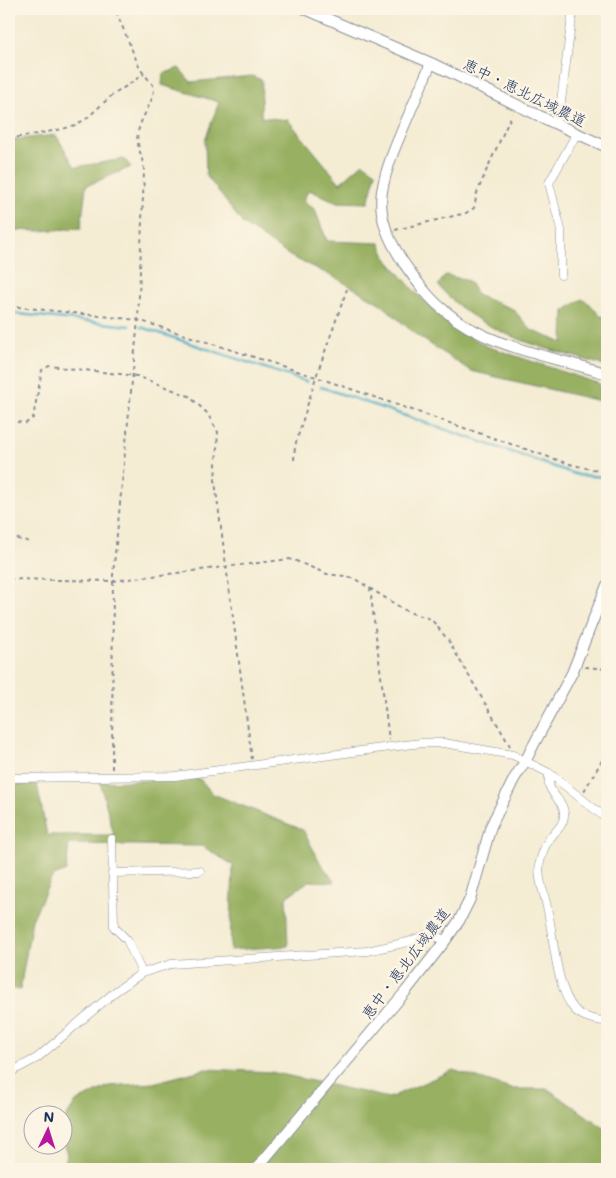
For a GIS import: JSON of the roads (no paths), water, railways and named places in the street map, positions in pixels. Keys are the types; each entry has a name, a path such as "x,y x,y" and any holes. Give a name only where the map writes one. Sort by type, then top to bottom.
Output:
{"street":[{"name":"恵中・恵北広域農道","path":"305,9 431,63 607,147"},
{"path":"554,123 560,109 573,9"},
{"path":"431,63 393,152 385,177 381,205 382,217 394,248 415,279 444,311 467,327 524,350 607,374"},
{"path":"562,275 561,230 549,183 577,133"},
{"name":"恵中・恵北広域農道","path":"256,1169 406,991 446,941 459,921 470,899 491,826 575,666 607,586"},
{"path":"9,778 175,776 421,743 444,743 513,755 526,760 549,774 607,819"},
{"path":"549,774 550,786 562,805 564,815 561,826 549,839 542,852 539,877 548,907 558,970 565,991 576,1010 591,1018 607,1022"},
{"path":"112,839 114,927 127,940 142,973"},
{"path":"112,872 200,871"},
{"path":"9,1073 37,1058 116,991 142,973 170,964 367,951 408,942 431,933 446,941"}],"waterway":[{"path":"9,313 130,326"},
{"path":"141,327 307,382"},
{"path":"321,387 578,475 607,477"}]}
